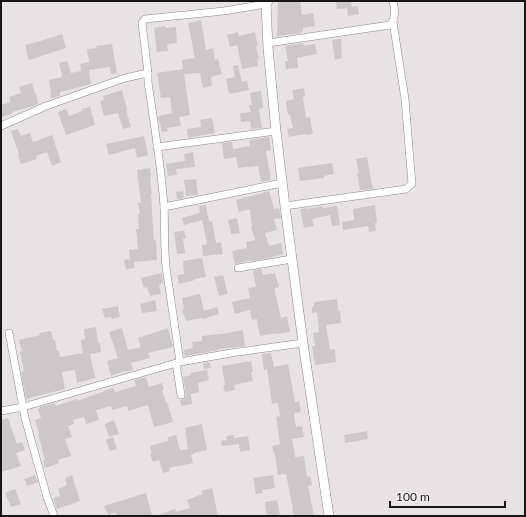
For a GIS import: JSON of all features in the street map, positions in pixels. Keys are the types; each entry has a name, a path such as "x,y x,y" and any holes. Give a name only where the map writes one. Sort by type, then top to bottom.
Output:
{"street":[{"path":"285,206 406,189 412,184 405,99 393,22 393,1"},
{"path":"181,395 166,267 164,206 142,23 145,19 224,11 267,2 268,43 282,183 303,343 329,516"},
{"path":"268,43 390,25 393,22"},
{"path":"1,126 46,106 125,78 148,73"},
{"path":"157,147 276,130"},
{"path":"164,206 282,183"},
{"path":"238,268 292,259"},
{"path":"9,333 25,418 47,497 54,516"},
{"path":"1,411 178,363 231,353 303,343"}],"building":[{"path":"278,1 300,1 302,15 313,13 315,26 303,28 301,33 277,36"},
{"path":"336,1 351,1 352,7 358,6 359,14 348,16 347,8 337,9"},
{"path":"201,20 206,50 213,48 215,60 218,59 222,74 211,77 212,86 203,88 200,73 184,74 190,115 179,117 181,126 167,128 168,131 162,132 158,116 172,113 170,97 161,98 157,73 183,69 182,60 195,58 188,23"},
{"path":"165,26 165,28 176,27 177,43 167,44 168,51 157,52 154,28"},
{"path":"238,32 239,36 255,32 258,46 256,46 259,59 257,59 258,66 242,69 237,45 230,47 227,35"},
{"path":"62,34 66,48 29,60 25,45"},
{"path":"341,39 342,58 335,60 332,40"},
{"path":"303,43 304,46 315,44 317,54 297,58 298,68 286,69 285,61 288,61 285,46"},
{"path":"112,44 117,73 111,74 110,67 89,70 91,84 60,92 60,96 51,98 49,80 62,77 59,63 67,61 71,73 81,71 80,64 89,62 87,49"},
{"path":"238,65 242,82 247,80 249,90 229,94 226,79 235,77 233,66"},
{"path":"32,83 38,104 1,117 1,105 10,102 9,97 21,93 19,87"},
{"path":"304,88 305,96 303,97 306,118 310,117 313,134 289,137 287,129 293,128 290,115 288,115 286,101 294,99 292,90"},
{"path":"122,90 131,127 123,129 118,113 104,116 100,101 104,100 103,96"},
{"path":"261,91 263,108 259,109 262,128 251,129 250,121 241,122 240,113 251,112 249,105 252,105 250,93"},
{"path":"90,107 95,125 66,135 58,112 66,109 69,116 82,111 82,109"},
{"path":"212,118 215,133 188,138 187,129 201,127 200,120"},
{"path":"18,129 21,136 30,133 33,142 52,135 61,162 52,166 47,152 36,156 37,159 21,164 11,131"},
{"path":"144,136 148,155 137,158 135,148 109,155 106,144"},
{"path":"269,137 271,150 266,151 271,180 261,182 258,166 238,168 236,157 224,159 222,143 232,142 233,149 250,146 249,140"},
{"path":"193,152 195,167 176,169 177,175 168,176 166,164 185,161 184,154"},
{"path":"367,157 373,189 360,190 356,159"},
{"path":"332,163 334,174 324,176 324,178 300,181 298,168"},
{"path":"150,168 153,228 154,241 156,240 157,260 134,262 135,268 126,269 124,260 130,259 129,250 138,249 136,229 139,229 138,214 140,214 138,203 141,203 137,170"},
{"path":"196,179 198,195 186,196 184,180"},
{"path":"183,191 184,198 177,199 176,192"},
{"path":"269,191 274,209 279,208 281,218 274,219 277,230 265,233 269,246 281,243 283,254 235,264 232,251 247,248 246,242 255,240 251,227 250,209 239,212 236,200"},
{"path":"206,205 209,222 212,221 216,243 221,242 223,254 203,256 202,245 207,244 202,220 184,225 182,218 200,213 199,206"},
{"path":"375,205 377,223 375,223 376,231 369,232 368,226 343,230 342,222 354,220 353,209"},
{"path":"323,206 323,208 337,206 340,225 332,226 330,215 312,219 314,226 304,228 300,209"},
{"path":"237,218 240,233 231,234 228,220"},
{"path":"184,231 186,238 183,239 185,253 177,254 174,232"},
{"path":"202,258 206,277 179,284 177,275 184,274 183,261"},
{"path":"262,269 263,275 275,273 279,287 275,288 275,291 281,318 287,316 290,332 260,336 257,319 252,320 250,310 235,314 232,302 250,298 248,288 256,287 253,272 254,270"},
{"path":"162,273 163,283 159,284 161,294 150,296 147,287 144,288 141,278"},
{"path":"223,275 228,294 219,296 214,277"},
{"path":"200,294 204,311 217,307 219,314 203,319 186,321 182,310 184,309 182,298"},
{"path":"337,299 341,323 326,325 330,350 335,349 336,362 315,365 312,346 315,346 313,333 319,332 317,312 312,313 312,307 314,306 314,302"},
{"path":"155,300 157,311 142,313 140,304"},
{"path":"118,306 120,317 112,319 111,317 105,318 102,309"},
{"path":"96,327 101,352 90,354 95,378 77,383 75,370 62,372 65,389 26,399 21,372 24,371 20,352 22,351 19,340 40,335 39,333 51,331 60,357 83,353 81,340 85,339 84,329"},
{"path":"122,328 128,350 141,347 138,338 168,328 173,347 148,353 150,358 131,363 133,370 111,376 107,361 118,358 109,332"},
{"path":"243,330 245,346 219,349 185,356 184,350 193,348 192,342 202,341 202,336"},
{"path":"271,353 274,367 288,364 295,402 299,401 301,412 294,413 296,427 302,426 304,437 292,439 295,457 304,456 307,477 310,476 312,485 308,486 314,516 294,516 286,474 278,475 272,446 280,444 276,417 280,416 278,403 272,404 267,369 264,370 262,354"},
{"path":"251,361 253,381 234,385 235,390 225,392 223,386 225,385 222,366"},
{"path":"210,362 211,368 204,369 203,363"},
{"path":"207,370 209,380 198,383 199,392 191,394 192,404 181,406 180,400 184,399 186,395 183,377 191,375 190,373"},
{"path":"146,377 149,387 162,383 164,390 162,390 173,422 154,427 148,405 128,411 127,406 112,410 111,406 96,410 99,420 86,424 84,417 73,420 74,424 68,426 72,437 65,439 71,456 58,460 59,463 45,468 43,461 45,460 35,420 41,418 38,409 40,407 55,403 56,406 77,399 77,401 113,388 115,392 136,386 134,380"},
{"path":"8,418 17,444 22,442 25,450 16,453 21,466 1,472 1,420"},
{"path":"114,420 119,434 109,437 105,424"},
{"path":"202,424 207,450 191,455 193,463 169,468 170,471 163,473 159,460 153,462 150,454 152,453 150,446 168,441 168,437 176,435 180,450 188,449 185,428"},
{"path":"367,431 368,439 345,443 344,435"},
{"path":"234,435 234,438 248,436 250,450 240,452 239,444 222,446 221,441 227,440 226,436"},
{"path":"113,437 117,449 110,451 106,440"},
{"path":"35,475 38,482 27,486 24,479"},
{"path":"72,475 80,501 57,509 53,498 60,496 58,489 67,485 65,478"},
{"path":"273,475 275,488 262,490 263,493 256,494 253,478"},
{"path":"212,488 218,516 159,516 175,509 176,512 190,508 187,500 202,494 202,491"},
{"path":"15,489 21,504 11,507 5,493"},
{"path":"146,493 152,516 116,516 116,512 108,515 104,506"},
{"path":"277,500 280,516 267,516 265,502"}]}
